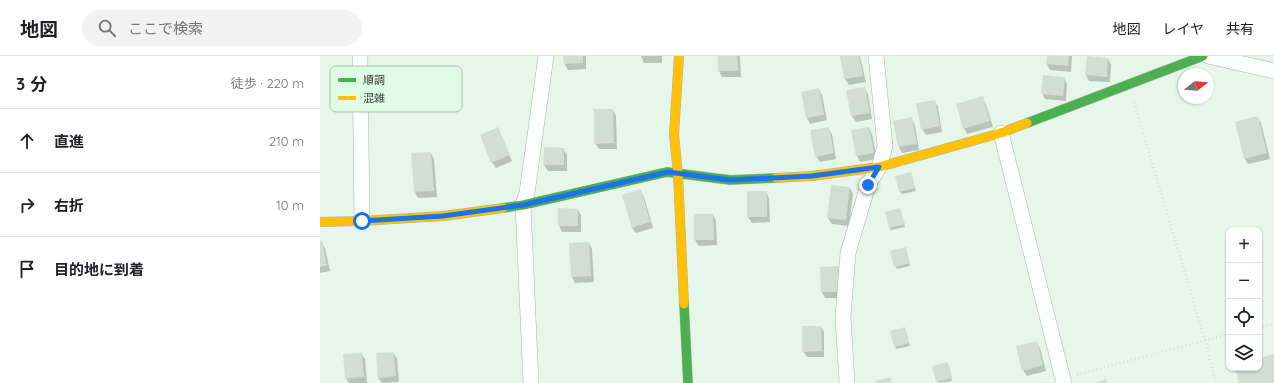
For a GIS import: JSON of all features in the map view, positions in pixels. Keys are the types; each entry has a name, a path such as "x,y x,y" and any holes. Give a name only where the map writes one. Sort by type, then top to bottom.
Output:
{"street":[{"path":"360,56 360,66"},
{"path":"531,383 523,205 527,193 546,56"},
{"path":"679,56 674,135 678,174 688,383"},
{"path":"847,383 843,317 848,253 868,185 879,167 885,146 876,56"},
{"path":"320,222 443,216 523,205 668,172 730,180 812,176 879,167 1001,134 1203,56"},
{"path":"1208,56 1274,71"},
{"path":"361,112 362,221"},
{"path":"1001,134 1064,381"}],"path":[{"path":"1128,84 1205,340 1216,383"},
{"path":"1262,327 1274,324"},
{"path":"1064,381 1226,335"}],"building":[{"path":"563,56 583,56 583,63 564,64"},
{"path":"718,56 737,56 738,71 718,71"},
{"path":"840,56 859,56 863,76 844,79"},
{"path":"1047,56 1069,56 1068,66 1046,64"},
{"path":"1087,56 1108,58 1107,77 1085,75"},
{"path":"1043,75 1065,77 1063,96 1041,94"},
{"path":"865,87 870,113 851,116 846,90"},
{"path":"819,88 824,115 806,118 801,92"},
{"path":"983,96 990,121 963,129 956,104"},
{"path":"935,100 940,126 921,130 916,103"},
{"path":"594,109 613,109 614,143 594,144"},
{"path":"1258,116 1267,153 1244,159 1235,122"},
{"path":"912,117 917,144 898,147 893,121"},
{"path":"498,127 510,155 491,163 480,135"},
{"path":"829,127 834,153 815,157 810,130"},
{"path":"869,127 874,153 856,156 851,130"},
{"path":"544,147 564,148 564,165 543,165"},
{"path":"431,152 434,191 414,192 411,153"},
{"path":"911,172 915,188 899,192 895,176"},
{"path":"831,185 850,187 846,220 827,218"},
{"path":"641,189 650,222 632,228 622,195"},
{"path":"747,191 767,191 767,217 747,217"},
{"path":"558,208 578,209 578,226 558,226"},
{"path":"900,208 905,224 889,228 885,212"},
{"path":"694,214 713,214 714,240 694,240"},
{"path":"320,241 322,241 327,265 320,267"},
{"path":"589,242 591,276 571,277 569,243"},
{"path":"906,247 910,263 894,267 890,251"},
{"path":"839,266 840,292 821,292 820,267"},
{"path":"802,326 821,326 822,351 802,352"},
{"path":"905,327 909,343 894,347 890,331"},
{"path":"1037,341 1043,365 1022,371 1016,346"},
{"path":"394,352 396,376 378,378 376,353"},
{"path":"362,353 364,377 345,379 343,354"},
{"path":"1274,354 1274,383 1239,383 1236,371 1262,371 1262,357"},
{"path":"948,362 952,378 936,382 932,366"},
{"path":"890,377 892,383 875,383 875,381"},
{"path":"1106,379 1107,383 1094,383"}],"traffic: fast":[{"path":"1027,123 1203,56"},
{"path":"503,208 523,205 667,172 730,180 776,178"},
{"path":"684,304 688,383"}],"traffic: slow":[{"path":"679,56 674,135 678,174 684,304"},
{"path":"776,178 812,176 879,167 1001,133 1027,123"},
{"path":"320,222 443,216 503,208"}],"route":[{"path":"362,221 443,216 523,205 668,172 730,180 812,176 879,167 868,185"}]}
